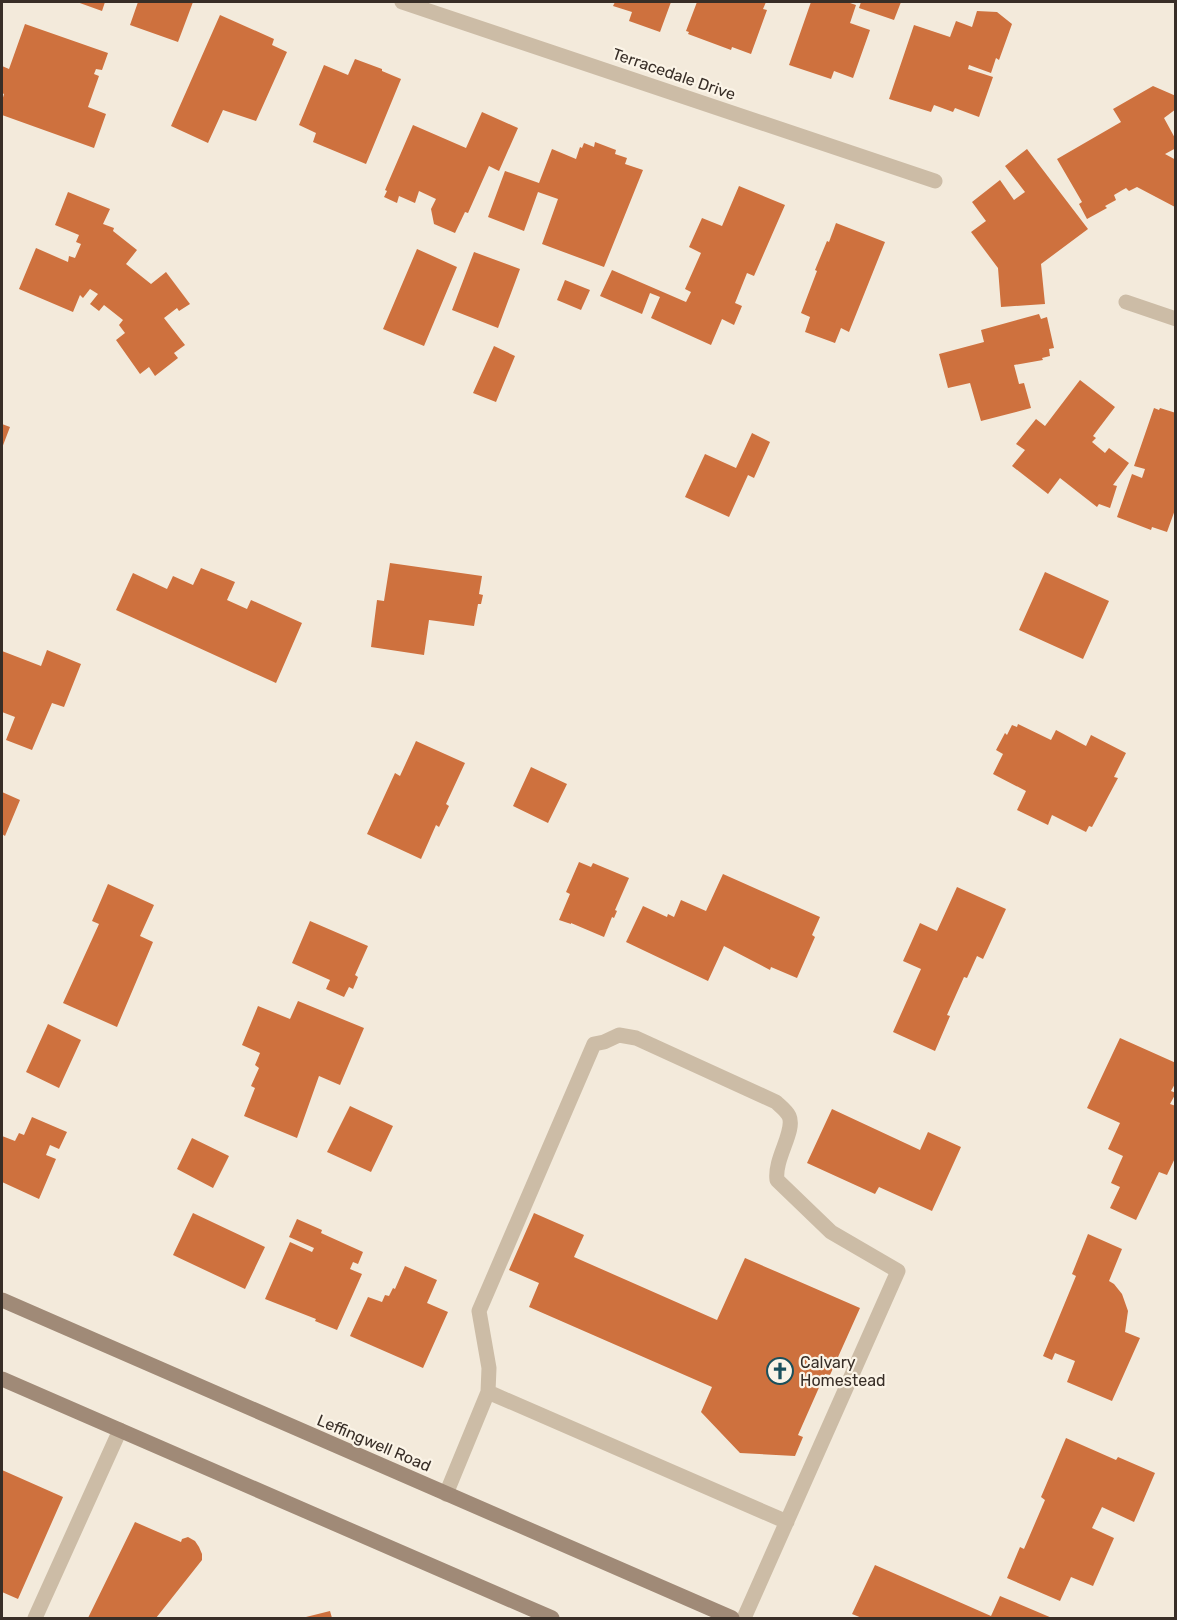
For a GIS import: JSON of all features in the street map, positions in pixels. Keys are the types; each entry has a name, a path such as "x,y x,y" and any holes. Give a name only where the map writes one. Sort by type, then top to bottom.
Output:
{"main road":[{"name":"Leffingwell Road","path":"2,1300 732,1618"},
{"path":"2,1379 552,1618"}],"street":[{"name":"Terracedale Drive","path":"402,2 935,181"},
{"path":"1126,302 1176,319"},
{"path":"446,1494 488,1392 489,1368 478,1311 594,1044 619,1035 636,1038 776,1102 788,1114 791,1124 775,1168 777,1180 831,1232 898,1271 744,1618"},
{"path":"488,1392 787,1522"},
{"path":"35,1618 120,1430"}],"building":[{"path":"77,2 105,2 102,11"},
{"path":"138,2 193,2 178,42 130,25"},
{"path":"615,2 671,2 660,32 629,21 632,12 613,6"},
{"path":"697,2 766,2 763,9 767,10 751,54 732,47 731,50 688,34 689,32 686,31"},
{"path":"811,2 847,2 856,5 850,23 870,30 853,78 834,71 831,79 789,65"},
{"path":"861,2 901,2 894,20 859,8"},
{"path":"977,11 997,12 1012,24 999,60 996,58 991,73 969,65 968,69 993,77 979,117 955,108 953,112 934,105 931,112 889,99 914,25 950,37 956,21 972,27"},
{"path":"220,15 274,39 272,45 287,52 256,121 223,110 208,143 171,126"},
{"path":"25,24 108,53 102,70 96,69 94,74 99,76 88,107 106,114 94,148 2,115 4,94 2,93 2,66 9,69"},
{"path":"355,59 401,79 366,164 313,142 316,133 299,125 324,65 348,75"},
{"path":"1153,86 1176,96 1176,109 1164,118 1176,140 1176,148 1165,154 1176,160 1176,206 1137,187 1129,191 1126,188 1114,195 1116,200 1105,206 1107,208 1087,219 1079,204 1082,202 1057,159 1121,122 1113,109"},
{"path":"482,112 518,128 499,171 489,166 468,213 465,212 455,233 434,224 431,209 436,199 419,191 415,203 399,196 397,203 384,197 413,125 466,148"},
{"path":"595,142 616,150 615,154 627,158 625,164 643,170 604,267 542,244 558,199 538,192 524,231 488,217 505,171 539,183 552,149 576,159 584,143 594,147"},
{"path":"1027,149 1088,229 1041,264 1045,304 1001,307 998,268 971,232 986,221 972,202 1000,180 1014,200 1025,192 1005,166"},
{"path":"739,186 785,205 754,276 747,273 735,303 742,306 734,325 722,319 711,345 651,318 660,297 650,293 642,314 600,296 612,270 686,302 691,292 685,289 701,253 689,247 702,218 722,226"},
{"path":"68,192 110,209 103,224 114,228 113,231 137,250 126,264 151,284 166,272 190,304 179,311 177,308 164,318 185,345 174,353 178,358 155,376 149,367 140,374 116,340 125,333 119,325 123,320 104,305 99,311 90,304 98,294 90,289 83,298 80,295 73,312 19,289 36,248 68,262 69,256 75,258 81,244 76,242 79,235 55,225"},
{"path":"836,223 885,242 849,332 841,328 835,343 805,332 810,317 801,313 817,271 815,270"},
{"path":"417,249 457,267 424,346 383,329"},
{"path":"474,252 520,269 498,328 452,310"},
{"path":"565,280 590,290 581,310 557,300"},
{"path":"1039,314 1041,319 1047,317 1054,348 1049,349 1050,356 1042,358 1043,360 1014,365 1019,384 1024,383 1031,408 981,421 970,383 948,388 939,354 984,342 981,330"},
{"path":"494,346 515,356 496,402 473,393"},
{"path":"1080,380 1115,407 1093,436 1096,438 1092,442 1105,453 1109,448 1129,463 1113,485 1117,486 1110,508 1099,504 1097,507 1060,478 1048,494 1012,466 1025,450 1016,444 1036,419 1045,426"},
{"path":"1154,408 1176,413 1176,507 1167,532 1152,527 1151,530 1117,517 1132,474 1142,478 1145,469 1134,466"},
{"path":"2,424 10,427 2,448"},
{"path":"752,433 770,442 754,478 748,475 729,517 685,497 705,454 736,468"},
{"path":"390,563 482,576 479,594 483,595 481,604 478,604 474,626 429,620 424,655 371,647 377,600 384,601"},
{"path":"201,568 235,582 227,600 247,609 251,600 302,623 276,683 116,610 133,573 167,589 173,576 193,585"},
{"path":"1045,572 1109,601 1083,659 1019,630"},
{"path":"47,650 81,664 64,707 52,703 32,750 6,740 15,717 2,712 2,651 41,666"},
{"path":"1018,724 1051,740 1056,730 1086,746 1091,735 1126,753 1114,777 1118,778 1092,827 1089,826 1086,832 1052,815 1048,825 1017,810 1026,791 993,774 1003,754 996,750 1005,733 1007,735 1012,725 1017,727"},
{"path":"416,741 465,763 446,804 449,806 439,827 436,825 421,859 367,834 395,773 400,776"},
{"path":"531,767 567,784 548,823 513,806"},
{"path":"2,792 20,800 5,836 2,834"},
{"path":"579,862 591,867 593,863 629,878 615,910 617,911 604,937 559,920 570,894 566,892"},
{"path":"723,874 820,917 812,935 815,937 797,978 771,967 770,970 724,946 708,981 626,942 643,906 667,917 668,914 674,917 681,900 706,911"},
{"path":"108,884 154,905 140,936 153,942 117,1027 63,1003 99,924 92,921"},
{"path":"957,887 1006,909 983,959 977,956 967,978 964,977 947,1015 950,1016 935,1051 893,1032 921,969 903,961 920,923 937,931"},
{"path":"310,921 368,946 355,975 358,977 353,989 349,987 344,997 326,989 330,980 292,963"},
{"path":"298,1001 364,1028 340,1085 319,1076 297,1138 244,1116 255,1088 251,1086 259,1068 255,1065 260,1053 242,1045 258,1006 290,1019"},
{"path":"48,1024 81,1040 59,1088 26,1072"},
{"path":"1120,1038 1176,1063 1176,1082 1171,1091 1176,1093 1170,1104 1176,1106 1176,1156 1167,1175 1159,1172 1136,1220 1110,1208 1120,1187 1111,1183 1123,1156 1108,1149 1120,1123 1087,1108"},
{"path":"350,1106 393,1126 371,1172 327,1152"},
{"path":"832,1109 920,1150 928,1132 961,1147 932,1211 879,1187 875,1194 807,1163"},
{"path":"32,1117 67,1132 59,1149 50,1145 46,1155 56,1159 39,1199 2,1182 2,1136 15,1141 19,1133 24,1135"},
{"path":"192,1138 229,1156 213,1188 177,1169"},
{"path":"193,1213 265,1247 245,1289 173,1255"},
{"path":"534,1213 584,1235 574,1257 717,1320 745,1258 860,1308 830,1375 825,1374 798,1435 803,1437 795,1456 740,1453 701,1412 712,1387 529,1307 539,1283 509,1270"},
{"path":"297,1219 363,1252 358,1264 353,1262 350,1269 362,1274 337,1330 265,1299 290,1242 312,1252 314,1248 289,1237"},
{"path":"1088,1234 1122,1249 1109,1281 1122,1294 1128,1311 1125,1332 1140,1338 1112,1401 1067,1382 1075,1361 1055,1353 1052,1360 1043,1356 1076,1276 1072,1274"},
{"path":"405,1266 437,1280 427,1303 448,1312 423,1368 350,1336 368,1297 382,1302 385,1295 389,1296 393,1288 395,1289"},
{"path":"1066,1438 1116,1460 1118,1457 1155,1473 1134,1522 1102,1507 1092,1528 1114,1538 1093,1586 1071,1577 1060,1601 1007,1578 1020,1547 1024,1549 1045,1500 1041,1497"},
{"path":"2,1470 63,1497 18,1599 2,1592"},
{"path":"135,1522 181,1542 182,1539 188,1537 199,1547 202,1560 156,1618 88,1618"},
{"path":"875,1565 991,1616 1000,1596 1052,1618 862,1618 852,1614"},
{"path":"330,1611 332,1618 302,1618"}],"place":[{"name":"Calvary Homestead","path":"780,1371"}]}
